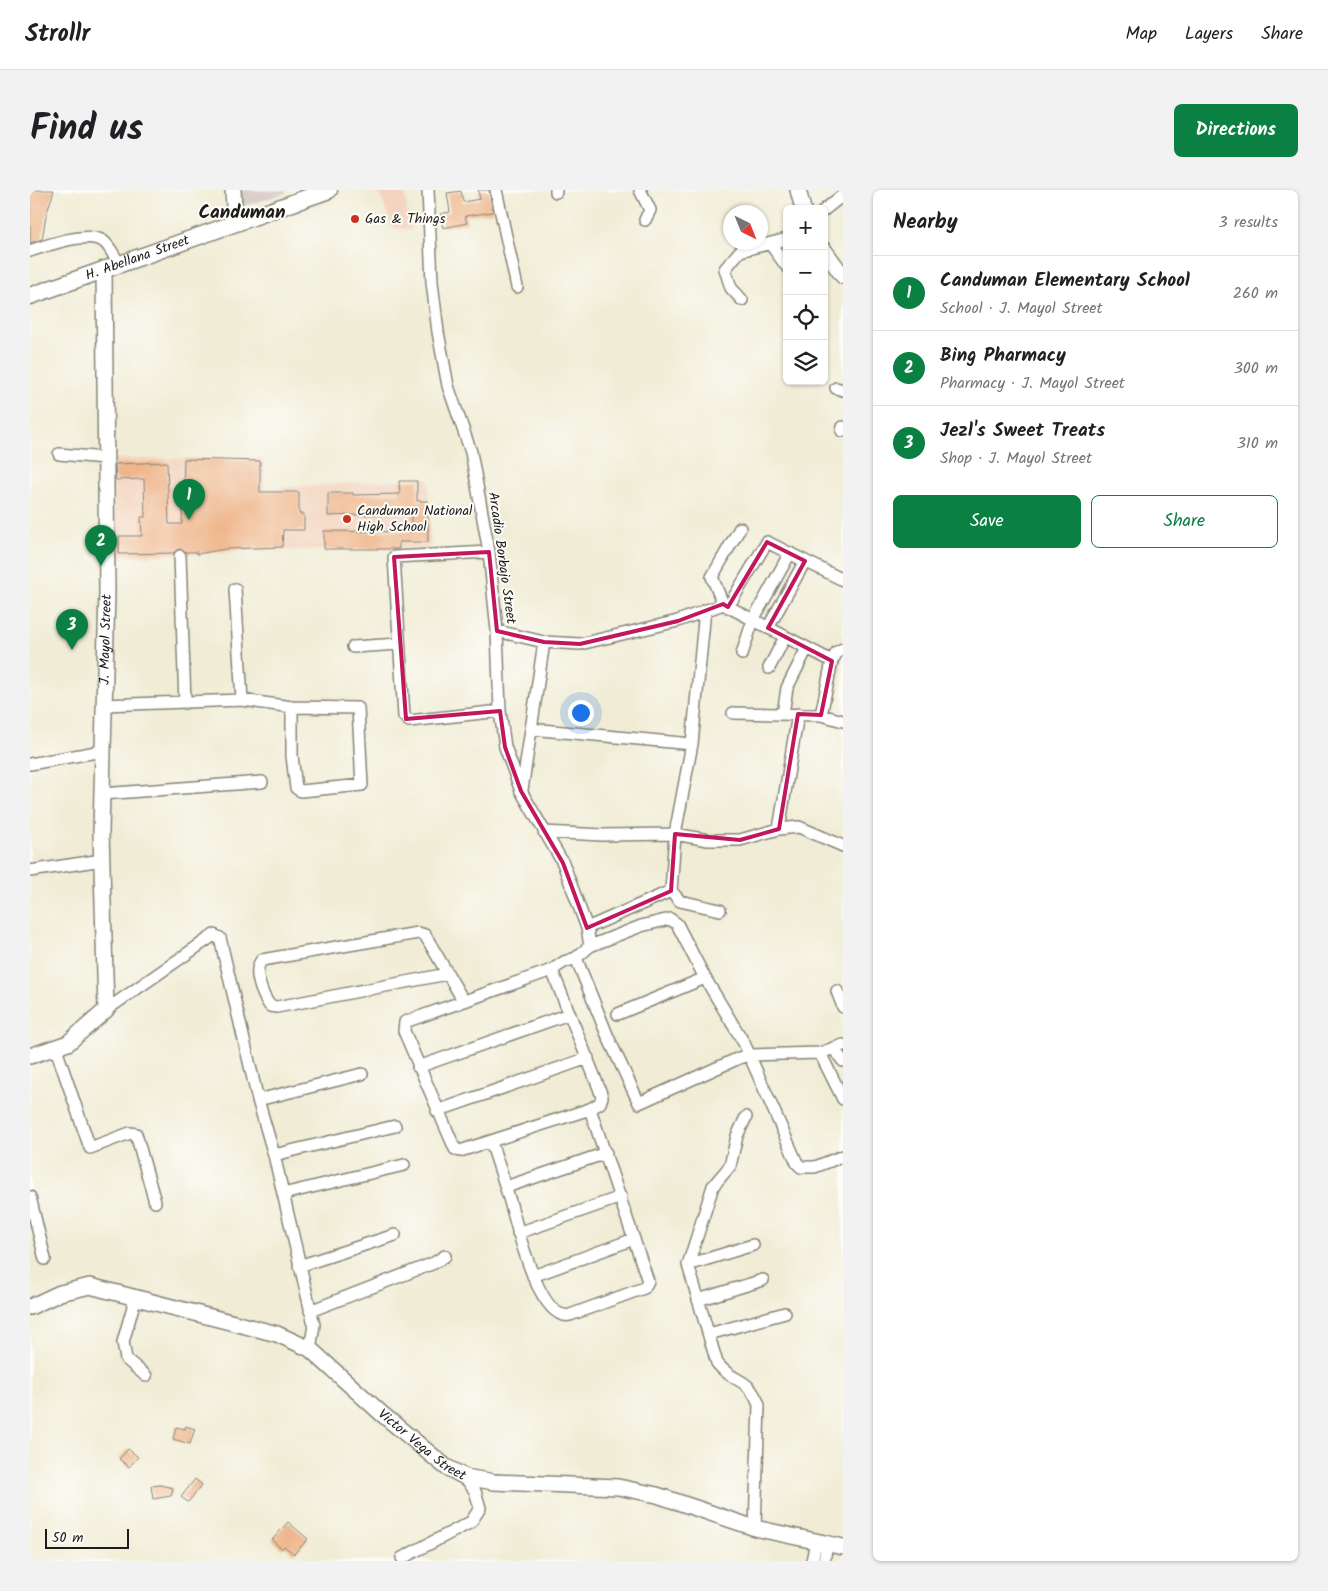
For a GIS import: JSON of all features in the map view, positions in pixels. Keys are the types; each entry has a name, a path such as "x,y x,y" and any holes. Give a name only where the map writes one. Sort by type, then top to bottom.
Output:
{"main road":[{"name":"H. Abellana Street","path":"30,296 329,190"}],"street":[{"path":"233,190 235,223"},
{"name":"Arcadio Borbajo Street","path":"428,190 432,282 438,332 448,386 471,452 489,552 497,631 500,711 505,747 521,791 564,863 587,928 590,946"},
{"path":"496,190 517,287"},
{"path":"640,190 650,210 645,220"},
{"path":"798,190 802,205"},
{"path":"828,207 843,195"},
{"path":"30,250 67,241 93,238 102,241 109,247 112,266"},
{"path":"742,300 730,288 725,269 740,251 771,245 783,240"},
{"path":"771,245 783,262"},
{"path":"828,255 843,276"},
{"name":"J. Mayol Street","path":"106,1010 102,860 102,751 106,591 105,458 112,266"},
{"path":"59,454 105,458"},
{"path":"725,606 712,577 740,528"},
{"path":"725,606 767,542 843,580"},
{"path":"489,552 394,557 399,644 406,719 409,721 500,711"},
{"path":"742,654 753,620 790,553"},
{"path":"180,556 185,703"},
{"path":"768,628 806,561"},
{"path":"235,589 242,700"},
{"path":"497,631 544,642 580,644 678,621 705,610 725,606 832,661"},
{"path":"705,610 692,744 675,834 671,891 680,901 720,910"},
{"path":"769,668 785,636"},
{"path":"521,791 544,642"},
{"path":"353,647 399,644"},
{"path":"783,714 786,688 807,648"},
{"path":"821,715 832,661 837,652 843,649"},
{"path":"103,705 242,700 292,707 358,708 362,785 301,791 296,788 292,756 292,707"},
{"path":"733,713 821,715 843,721"},
{"path":"778,829 798,714"},
{"path":"531,729 692,744"},
{"path":"30,764 102,751"},
{"path":"102,794 262,782"},
{"path":"544,832 603,835 675,834 708,840 740,840 778,829 799,827 843,846"},
{"path":"30,871 102,860"},
{"path":"587,928 671,891"},
{"path":"564,964 570,1014 602,1097 600,1103 590,1109 490,1142 460,1151 455,1148 418,1067 404,1031 406,1022 564,964 590,946 641,926 670,919 677,924 705,978 744,1043 801,1167 815,1166 843,1156"},
{"path":"447,974 277,1007 270,1006 265,1000 258,973 258,964 262,960 411,933 424,935 463,1000"},
{"path":"30,1056 56,1049 76,1037 106,1010 216,935 220,938 314,1325 310,1349"},
{"path":"564,964 608,1037 639,1103 749,1055 820,1053 838,1047 843,1062"},
{"path":"618,1014 705,978"},
{"path":"837,991 843,1006"},
{"path":"418,1067 570,1014"},
{"path":"56,1049 90,1148 130,1133 136,1134 155,1202"},
{"path":"820,1053 843,1099"},
{"path":"437,1111 588,1058"},
{"path":"258,1100 362,1074"},
{"path":"490,1142 533,1276 555,1311 566,1316 644,1288 648,1281 590,1109"},
{"path":"746,1117 737,1136 730,1166 713,1186 688,1265 717,1363 724,1372 747,1383 754,1391 760,1405 755,1528"},
{"path":"274,1155 395,1126"},
{"path":"506,1187 606,1153"},
{"path":"283,1194 404,1165"},
{"path":"30,1197 44,1259"},
{"path":"518,1232 621,1197"},
{"path":"300,1266 395,1235"},
{"path":"533,1276 634,1239"},
{"path":"688,1265 753,1244"},
{"path":"310,1311 434,1263 445,1256"},
{"path":"698,1300 763,1280"},
{"name":"Victor Vega Street","path":"30,1307 60,1293 90,1286 136,1296 277,1334 310,1349 382,1414 446,1467 465,1477 494,1482 618,1487 657,1495 755,1528 843,1547"},
{"path":"136,1296 122,1342 126,1360 146,1376"},
{"path":"709,1334 785,1313"},
{"path":"402,1558 471,1522 480,1508 475,1491 465,1477"},
{"path":"812,1561 821,1543"},
{"path":"821,1543 824,1561"}],"highlighted area":[{"path":"767,542 805,561 768,628 832,661 821,715 798,714 779,829 740,840 675,834 671,891 587,928 563,863 521,791 505,747 500,711 406,719 394,557 489,552 497,631 544,642 580,644 678,621 723,604 728,607"}],"shaded area":[{"path":"240,190 286,190 286,193 241,207"},
{"path":"379,190 404,190 411,230 392,228"},
{"path":"264,458 264,489 428,478 431,548 256,551 115,558 112,459"}],"building":[{"path":"30,190 54,190 46,216 42,239 30,243"},
{"path":"478,190 489,190 493,212 465,216 467,223 443,228 440,214 450,212 447,193 461,191 463,202 480,199"},
{"path":"184,459 260,461 260,492 299,492 299,514 304,514 304,530 283,530 282,547 226,549 197,554 197,552 186,552 179,549 173,553 119,554 119,536 142,536 141,517 145,517 144,479 116,480 115,464 167,462 169,524 182,524"},
{"path":"399,481 417,481 417,501 428,501 428,542 399,542 399,549 324,549 324,531 411,532 411,513 328,516 328,493 353,493 353,495 400,494"},
{"path":"186,1426 195,1429 190,1444 173,1439 176,1427 185,1429"},
{"path":"128,1449 138,1457 129,1467 119,1459"},
{"path":"195,1479 202,1485 188,1502 181,1497"},
{"path":"160,1485 173,1488 171,1496 153,1499 151,1486"},
{"path":"288,1522 308,1539 294,1554 284,1546 282,1549 272,1540"}],"place":[{"name":"Gas & Things","path":"355,219"},
{"name":"Canduman National High School","path":"347,519"},
{"name":"Canduman Elementary School","path":"189,520"},
{"name":"Bing Pharmacy","path":"101,566"},
{"name":"Jezl's Sweet Treats","path":"72,650"}],"district":[{"name":"Canduman","path":"242,213"}]}
